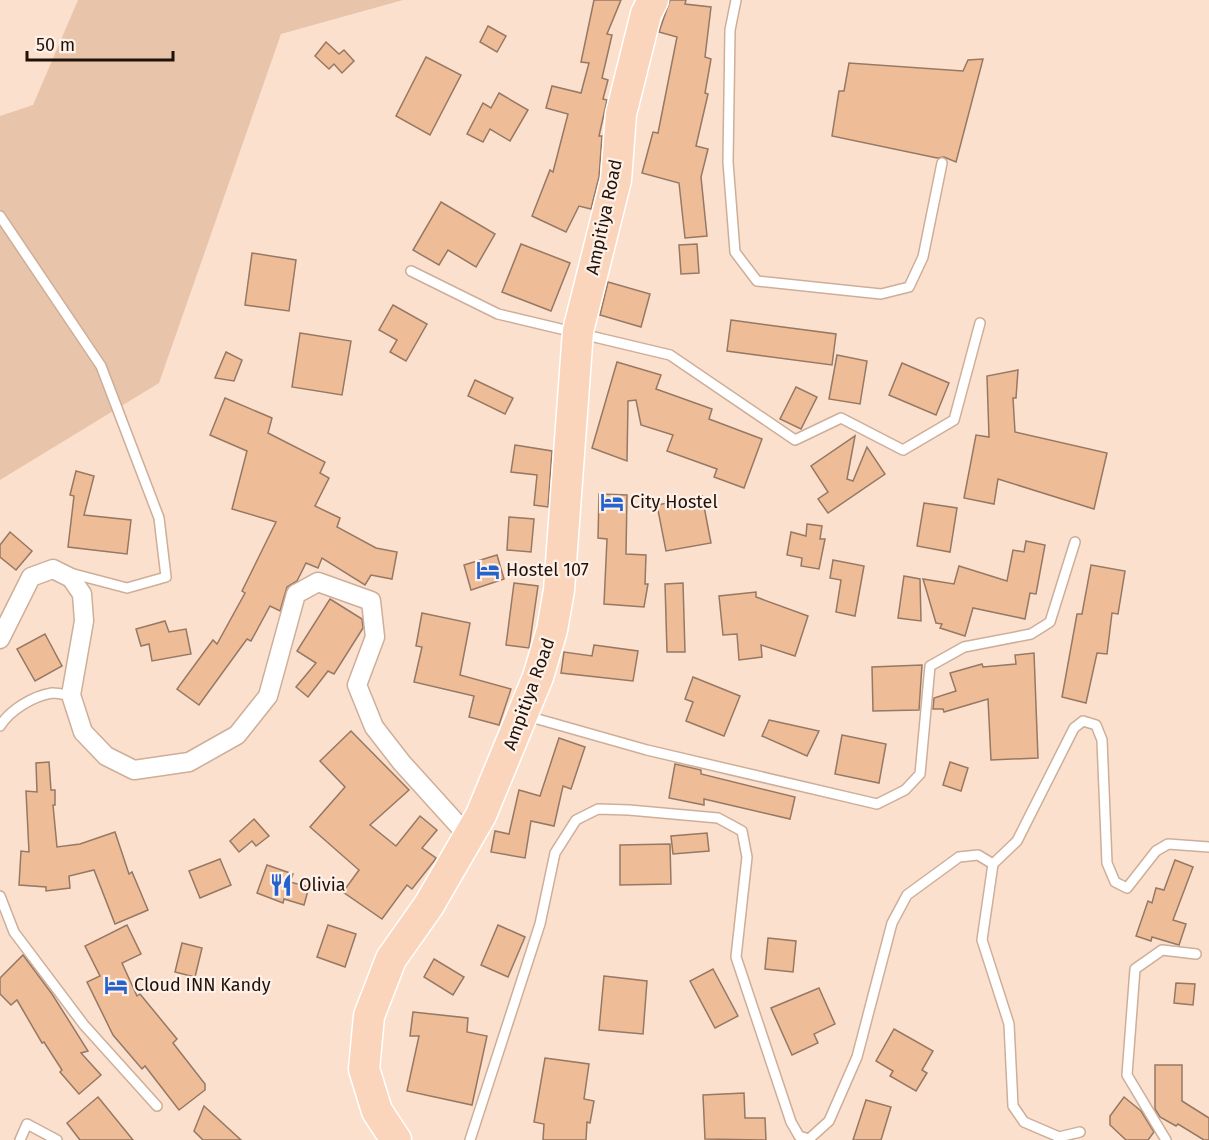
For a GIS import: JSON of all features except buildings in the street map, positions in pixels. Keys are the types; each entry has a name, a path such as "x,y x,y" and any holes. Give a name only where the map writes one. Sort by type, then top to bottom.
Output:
{"main road":[{"name":"Ampitiya Road","path":"396,1140 377,1111 364,1069 369,1016 391,959 429,905 469,837 523,715 552,630 559,590 578,331 616,180 621,114 646,15 653,0"}],"street":[{"path":"0,639 31,577 53,568 71,578 82,594 84,621 71,695 82,732 106,756 134,770 189,762 237,735 268,696 297,594 318,582 371,601 375,636 357,685 374,727 469,837"}],"lane":[{"path":"736,0 730,30 728,162 735,252 757,281 881,294 909,286 923,256 942,163"},
{"path":"0,216 100,366 159,518 165,577 127,588 53,568"},
{"path":"411,271 498,314 578,331 670,355 795,440 841,418 903,450 954,420 980,323"},
{"path":"523,715 647,750 878,804 905,790 920,774 930,666 964,647 1031,634 1050,622 1075,542"},
{"path":"0,726 7,714 25,704 52,693 71,695"},
{"path":"1080,1132 1059,1137 1024,1122 1013,1106 1009,1024 982,940 993,864 1017,841 1074,728 1083,721 1096,725 1102,740 1107,863 1115,882 1127,888 1156,851 1168,844 1209,847"},
{"path":"470,1140 540,924 555,853 576,820 597,809 718,818 741,831 747,857 736,957 791,1122 799,1136 809,1139 829,1121 857,1057 892,923 908,895 959,857 978,855 993,864"},
{"path":"0,896 14,933 84,1025 157,1106"},
{"path":"1166,1140 1127,1075 1135,969 1162,950 1196,954"},
{"path":"20,1140 27,1124 57,1140"}],"shaded area":[{"path":"78,0 403,0 281,34 159,383 0,480 0,116 33,105"}],"place":[{"name":"City Hostel","path":"612,502"},
{"name":"Hostel 107","path":"488,570"},
{"name":"Olivia","path":"281,885"},
{"name":"Cloud INN Kandy","path":"116,985"}]}
